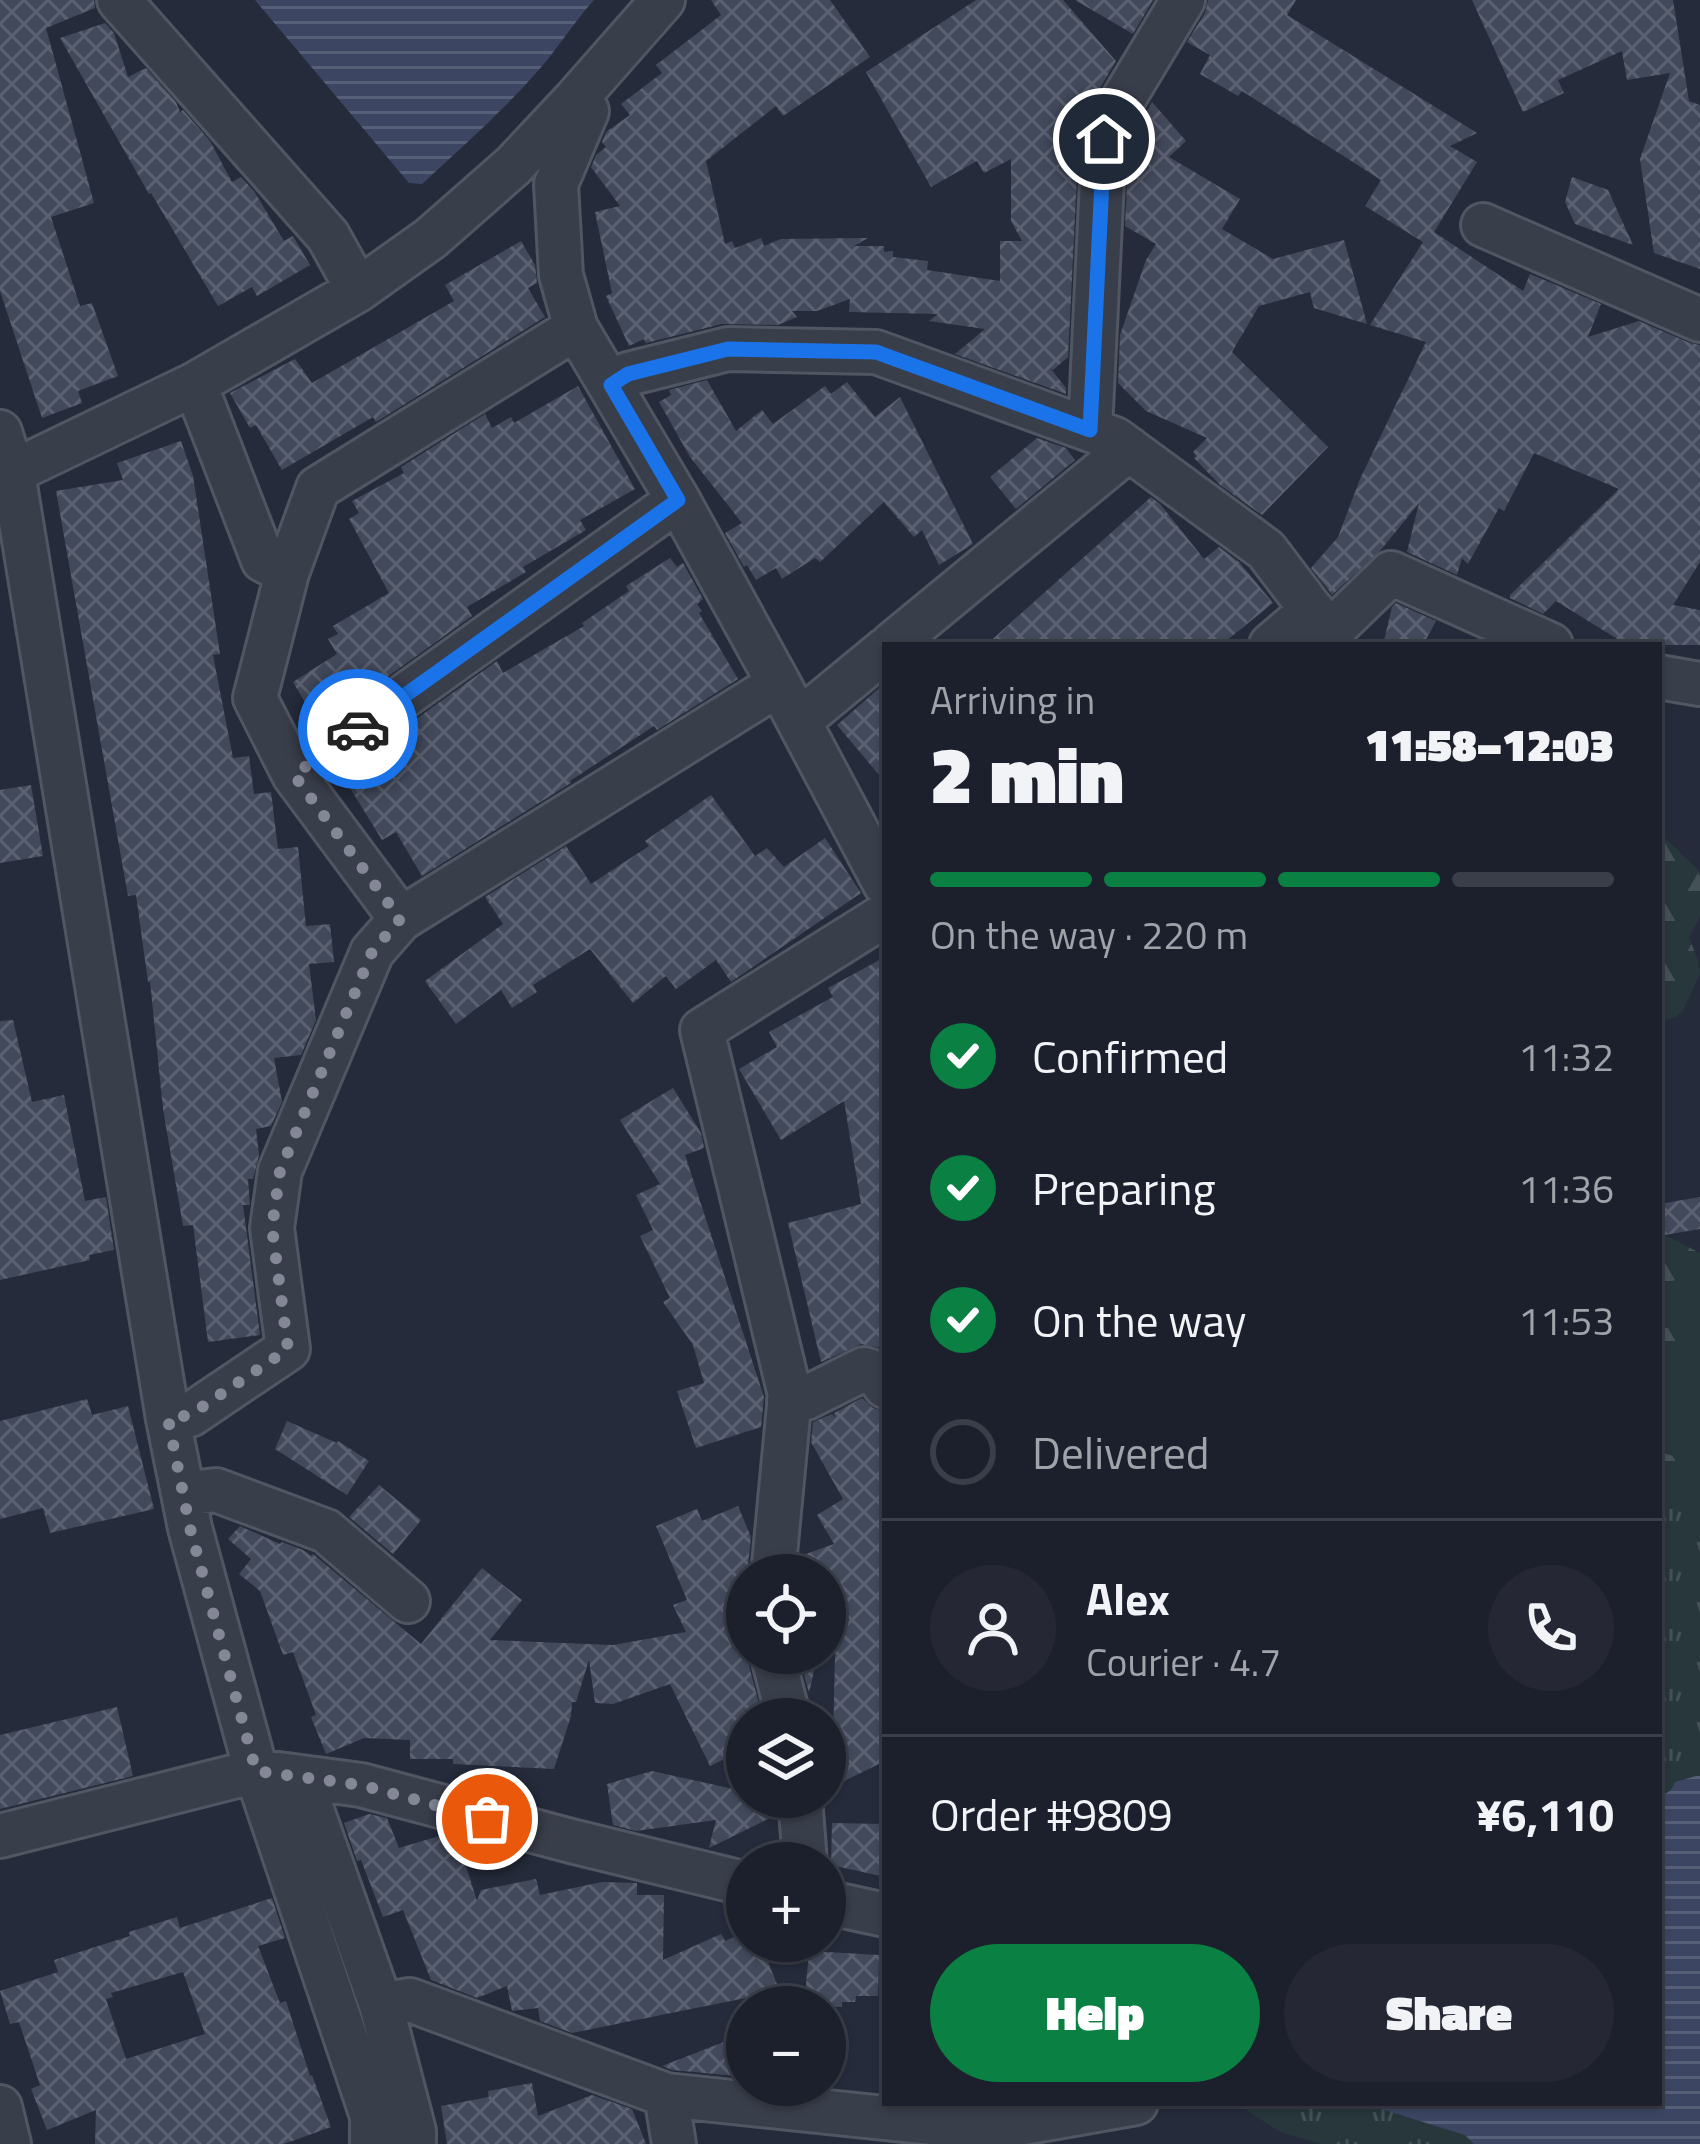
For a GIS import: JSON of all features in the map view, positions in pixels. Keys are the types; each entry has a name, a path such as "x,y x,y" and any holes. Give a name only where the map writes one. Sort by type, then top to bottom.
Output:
{"street":[{"path":"119,0 328,236 358,290"},
{"path":"7,475 195,384 358,290 431,238 514,165 663,0"},
{"path":"1090,430 1104,139 1183,0"},
{"path":"574,101 586,111 556,184 561,275 576,328 678,500 882,878"},
{"path":"1483,225 1700,320"},
{"path":"400,919 294,775 255,698 287,573 318,488 576,328"},
{"path":"611,385 628,374 728,349 876,352 1115,439 1266,550 1324,629"},
{"path":"195,384 263,560 287,573"},
{"path":"0,432 190,1528 256,1771 372,2116 372,2144"},
{"path":"895,642 1129,449"},
{"path":"294,775 678,500"},
{"path":"1281,642 1324,629 1391,573 1544,642"},
{"path":"168,1419 190,1415 288,1349 272,1228 280,1171 372,952 400,919 882,651"},
{"path":"1662,678 1700,684"},
{"path":"775,1554 790,1401 702,1030 882,917"},
{"path":"790,1401 864,1369 876,1373 882,1382"},
{"path":"184,1494 216,1490 326,1532 408,1601"},
{"path":"0,1836 256,1771 361,1785 726,1879"},
{"path":"308,1778 307,1796 381,2005 414,2144"},
{"path":"846,1907 882,1914"},
{"path":"381,2005 410,2000 666,2095 990,2125 1116,2106"},
{"path":"666,2095 674,2144"},
{"path":"0,2107 9,2144"}],"green space":[{"path":"1662,835 1700,872 1700,917 1689,937 1700,974 1682,1012 1662,1020"},
{"path":"1662,1237 1700,1253 1700,1294 1677,1280 1662,1282"},
{"path":"1700,1262 1700,1501 1662,1507 1662,1268"},
{"path":"1698,1317 1700,1349 1674,1344 1666,1356 1679,1371 1673,1381 1662,1381 1662,1328"},
{"path":"1662,1454 1682,1462 1690,1479 1682,1495 1662,1501"},
{"path":"1700,1501 1700,2144 1321,2144 1280,2132 1241,2106 1662,2106 1662,1507"}],"water":[{"path":"255,0 594,0 523,88 422,184 409,183"},
{"path":"1700,1776 1700,2144 1474,2144 1465,2135 1372,2106 1662,2106 1662,1796 1675,1782"}],"building":[{"path":"0,0 94,0 95,8 46,28 94,203 51,217 80,306 92,303 118,376 78,391 82,403 42,418 0,291"},
{"path":"711,0 830,0 870,57 783,116 776,106 706,161 725,244 732,241 735,248 761,238 764,246 781,239 868,238 854,246 884,246 884,252 893,251 893,257 928,261 927,270 1000,281 1000,241 1022,241 1011,221 1011,159 984,173 977,161 931,187 866,72 976,0 1063,0 1116,61 1087,110 1079,137 1068,357 1050,368 1066,394 955,354 985,329 929,321 938,314 849,312 850,299 817,311 792,311 797,317 778,325 722,324 629,346 606,296 612,293 595,212 620,206 591,167 606,147 602,142 606,132 630,115 621,104 662,73 656,65 721,15"},
{"path":"1075,0 1153,0 1133,34"},
{"path":"1208,0 1296,0 1287,15 1477,133 1450,146 1477,162 1434,232 1523,291 1530,274 1601,304 1588,337 1639,321 1700,345 1700,562 1673,605 1700,610 1700,645 1622,642 1556,601 1543,614 1510,598 1619,489 1534,453 1504,511 1499,508 1468,564 1462,558 1457,575 1407,552 1419,503 1380,551 1332,595 1311,568 1338,537 1360,479 1426,342 1370,325 1423,242 1365,206 1381,180 1242,91 1238,96 1200,74 1210,55 1187,42"},
{"path":"1472,0 1673,0 1689,101 1700,105 1700,269 1654,253 1640,159 1670,73 1627,80 1622,51 1558,80 1564,93 1523,112"},
{"path":"105,23 114,33 128,77 146,68 210,141 232,182 241,177 284,241 293,236 310,265 257,296 252,287 218,306 60,38"},
{"path":"1152,102 1186,141 1169,157 1240,199 1222,229 1273,259 1344,240 1367,324 1314,308 1310,292 1259,306 1232,352 1328,447 1262,515 1220,485 1194,458 1193,452 1207,438 1146,411 1118,383 1120,335 1156,244 1125,226 1129,143"},
{"path":"1572,177 1608,190 1633,245 1575,224 1565,202"},
{"path":"521,241 535,265 537,283 528,288 545,317 376,422 373,417 282,470 256,425 250,428 230,393 295,359 312,383 454,301 445,285"},
{"path":"707,380 736,431 762,410 773,424 825,386 831,394 847,382 875,417 900,397 973,544 939,565 922,530 914,537 884,502 820,562 815,558 782,579 776,568 756,580 725,533 742,523 690,457 659,402 671,395 669,390"},
{"path":"578,386 635,489 580,520 586,530 467,607 472,616 319,726 293,682 337,654 328,639 338,634 333,626 389,593 349,519 359,513 352,501 404,473 401,467 485,414 492,428 511,417 514,423"},
{"path":"1037,438 1066,448 1075,460 1016,509 990,477"},
{"path":"181,441 193,476 220,654 213,655 233,758 249,756 254,794 271,792 278,849 298,847 306,926 330,924 334,962 309,964 316,1020 301,1055 274,1058 282,1102 271,1126 256,1129 259,1155 253,1179 248,1179 250,1205 243,1205 260,1335 208,1342 193,1225 183,1226 163,1109 136,895 128,896 56,491 123,480 117,463"},
{"path":"1151,497 1204,559 1219,547 1239,562 1273,603 1225,642 989,642"},
{"path":"670,558 677,567 683,563 703,599 697,604 699,613 738,679 657,730 654,726 422,876 396,832 382,840 345,780 350,777 345,770 497,661 503,673 584,626 629,591 626,586"},
{"path":"1396,603 1436,621 1425,642 1384,642"},
{"path":"882,686 882,778 837,725"},
{"path":"31,785 43,856 0,863 0,790"},
{"path":"711,795 755,856 767,848 784,867 825,838 861,893 731,982 716,960 676,989 666,976 633,1003 590,949 533,985 537,992 512,1008 501,990 456,1024 425,981 503,924 485,897 566,846 591,884 649,846 645,841"},
{"path":"882,959 882,1348 861,1344 821,1362 788,1223 861,1204 844,1101 781,1140 739,1069 777,1047 769,1032 833,997 828,988"},
{"path":"13,1020 32,1102 64,1095 85,1201 106,1197 114,1250 0,1280 0,1021"},
{"path":"673,1088 701,1133 704,1148 685,1155 764,1397 761,1427 696,1448 677,1391 704,1383 693,1345 663,1302 670,1298 640,1236 653,1230 636,1195 660,1184 620,1120"},
{"path":"1700,1197 1700,1229 1662,1235 1662,1203"},
{"path":"862,1398 882,1410 882,1762 846,1780 846,1698 834,1698 835,1674 846,1674 846,1554 806,1554 834,1544 817,1515 843,1499 811,1442 813,1422 832,1414 835,1418 834,1413"},
{"path":"87,1399 92,1415 128,1406 154,1509 50,1533 43,1508 0,1519 0,1421"},
{"path":"287,1421 338,1441 369,1461 347,1495 275,1449"},
{"path":"379,1485 421,1520 393,1554 349,1517"},
{"path":"738,1506 751,1537 749,1554 726,1554 726,1674 751,1674 757,1698 726,1698 726,1758 710,1766 670,1684 613,1704 595,1703 589,1660 554,1769 410,1759 410,1740 364,1738 326,1754 293,1652 283,1655 260,1591 239,1574 251,1559 228,1539 240,1526 313,1554 421,1644 482,1568 522,1600 490,1640 613,1645 686,1632 673,1605 687,1600 656,1526 697,1509 702,1521"},
{"path":"804,1674 813,1674 809,1693"},
{"path":"117,1707 133,1776 0,1809 0,1735"},
{"path":"652,1771 726,1787 726,1818 770,1818 709,1848 716,1820 636,1831 613,1825 607,1784"},
{"path":"369,1814 387,1818 399,1848 446,1834 457,1837 477,1901 481,1890 536,1879 540,1895 602,1882 637,1883 637,1895 664,1895 663,1960 721,1934 726,1941 726,1962 768,1962 778,1986 726,1986 726,2002 572,2033 540,2021 538,2008 512,2011 507,1986 477,1998 431,1980 403,1910 383,1917 344,1823"},
{"path":"832,1823 882,1824 882,1876 846,1868 846,1842 832,1842"},
{"path":"272,1898 285,1938 258,1946 280,2003 286,2001 331,2127 284,2144 95,2144 96,2110 47,2130 31,2089 40,2085 19,2022 10,2024 0,1991 58,1972 54,1960 130,1936 129,1932 177,1917 180,1928","holes":["183,1972 205,2034 126,2059 106,1999 113,1997 111,1993"]},
{"path":"846,1953 879,1955 878,1996 856,1996 855,2002 846,2002 846,1986 806,1986 808,1962 846,1962"},
{"path":"726,2041 726,2075 662,2066"},
{"path":"532,2083 538,2116 592,2095 632,2109 646,2144 447,2144 441,2106"}],"way so far":[{"path":"358,729 294,775 400,919 372,952 280,1171 272,1228 288,1349 190,1415 168,1419 190,1528 256,1771 361,1785 487,1819"}],"route":[{"path":"358,729 678,500 611,385 628,374 728,349 876,352 1090,430 1104,139"}]}
